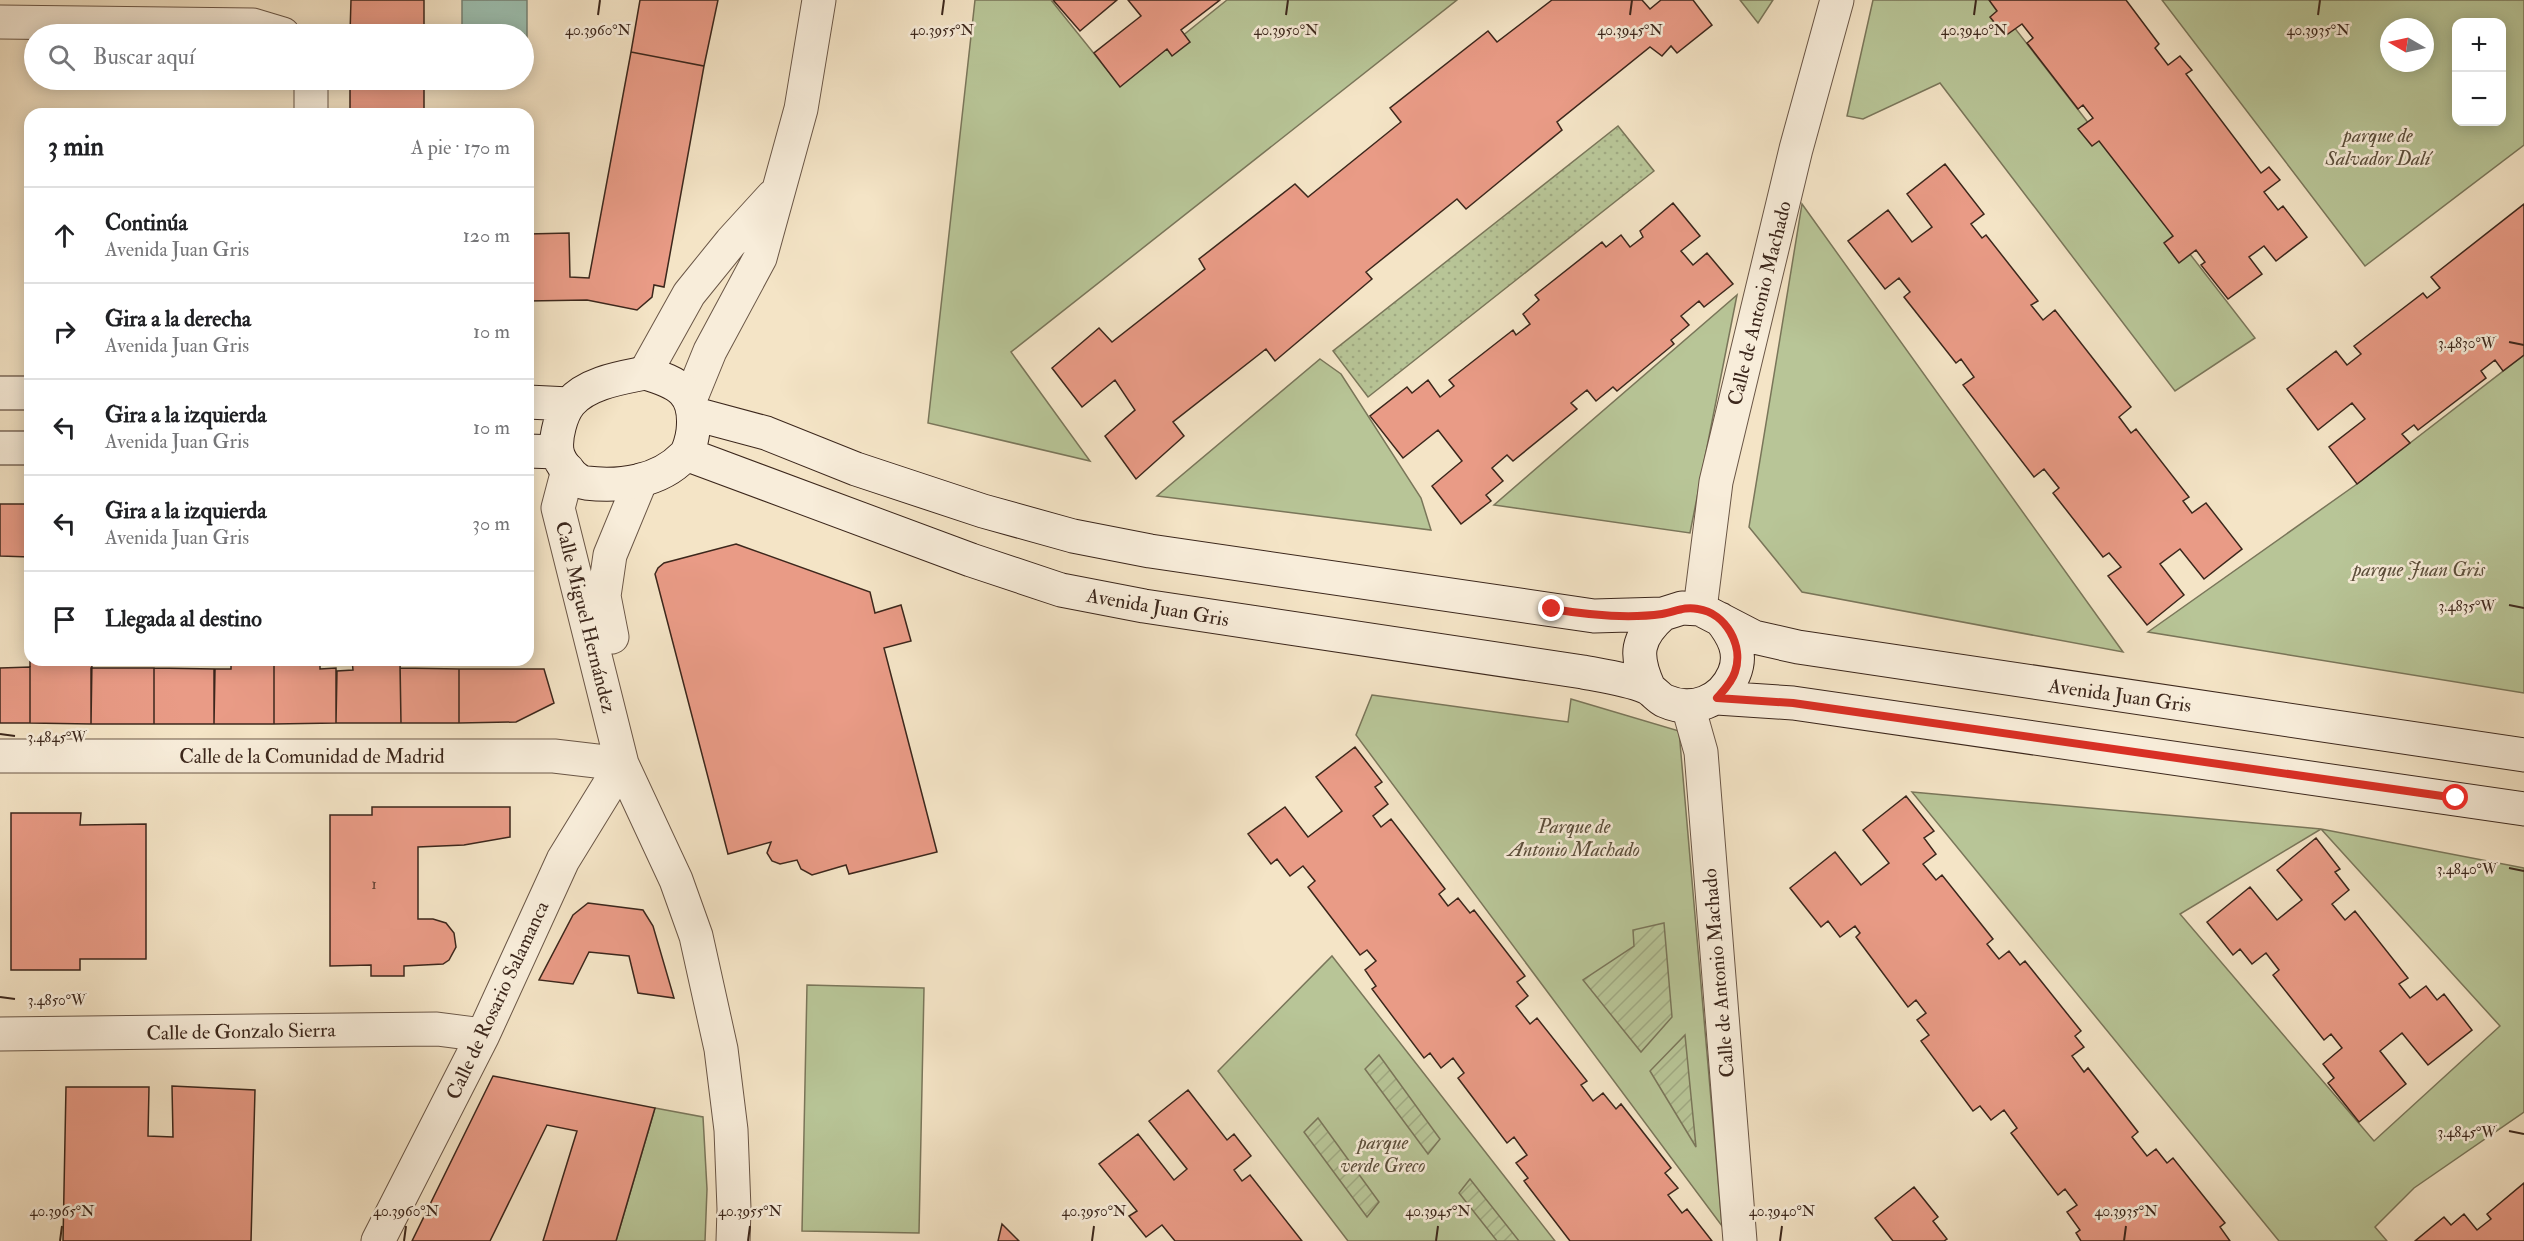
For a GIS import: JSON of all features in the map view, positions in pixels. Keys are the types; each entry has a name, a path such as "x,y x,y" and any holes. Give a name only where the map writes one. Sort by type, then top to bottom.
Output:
{"street":[{"path":"819,0 801,109 760,258 710,351 692,407 692,436 686,454 672,466 641,480 609,486 582,483 551,458 559,428 569,404 581,394 602,383 645,373 678,385 692,407 846,465 983,511 1073,536 1150,551 1594,616 1663,614 1682,608 1710,614 1732,634 1738,652 1735,671 1728,686 1702,702"},
{"name":"Calle de Antonio Machado","path":"1710,614 1716,482 1796,149 1837,0"},
{"path":"0,22 169,24"},
{"path":"311,90 311,108"},
{"path":"645,373 689,294 731,242 778,190"},
{"path":"0,393 24,393"},
{"path":"534,402 569,404"},
{"path":"0,448 24,448"},
{"name":"Avenida Juan Gris","path":"686,454 971,560 1062,590 1144,606 1583,672 1624,680 1649,688 1663,700 1682,706 1702,702 1793,703 2524,809"},
{"name":"Calle Miguel Hernández","path":"551,458 558,508 622,764 676,880 696,936 721,1049 730,1118 734,1209 732,1241"},
{"name":"Calle Miguel Hernández","path":"622,764 620,678 604,596 610,555 641,480"},
{"path":"1649,688 1640,667 1640,645 1649,627 1663,614"},
{"name":"Avenida Juan Gris","path":"1710,614 1754,637 1798,647 2524,755"},
{"name":"Calle de Antonio Machado","path":"1702,702 1701,752 1740,1241"},
{"name":"Calle de la Comunidad de Madrid","path":"0,756 554,756 622,764"},
{"name":"Calle de Rosario Salamanca","path":"378,1241 483,1035 562,861 622,764"},
{"name":"Calle de Gonzalo Sierra","path":"0,1034 437,1029 483,1035"}],"green space":[{"path":"975,0 1051,0 1120,86 1227,0 1457,0 1011,352 1090,461 928,423"},
{"path":"1740,0 1773,0 1758,23"},
{"path":"1873,0 1993,0 2255,338 2175,391 1940,83 1863,119 1847,116"},
{"name":"parque de Salvador Dalí","path":"2162,0 2524,0 2524,145 2365,266"},
{"path":"1618,126 1654,171 1368,397 1333,351"},
{"path":"1802,204 2123,652 1802,592 1749,527"},
{"path":"1737,295 1690,533 1494,505"},
{"name":"parque Juan Gris","path":"2524,355 2524,693 2148,632 2357,484"},
{"path":"1320,359 1341,374 1421,498 1431,530 1157,496"},
{"name":"Parque de Antonio Machado","path":"1372,695 1568,722 1571,699 1679,731 1722,1226 1356,735"},
{"path":"1912,792 2321,829 2524,868 2524,1112 2414,1188 2375,1227 2387,1241 2279,1241","holes":["2321,829 2500,1026 2374,1141 2180,914"]},
{"path":"1664,923 1672,1017 1641,1052 1583,980 1634,946 1633,930"},
{"name":"parque verde Greco","path":"1332,956 1555,1241 1348,1241 1218,1071"},
{"path":"807,985 924,988 919,1233 802,1231"},
{"path":"1685,1035 1696,1147 1650,1071"},
{"path":"1379,1055 1440,1139 1428,1154 1365,1069"},
{"path":"655,1108 703,1117 707,1189 705,1241 616,1241"},
{"path":"1318,1118 1379,1202 1367,1217 1304,1132"},
{"path":"1470,1179 1519,1241 1497,1241 1459,1193"}],"shaded area":[{"path":"462,0 527,0 527,24 462,24"}],"building":[{"path":"351,0 424,0 424,24 350,24"},
{"path":"640,0 718,0 704,66 631,52"},
{"path":"1053,0 1117,0 1080,31"},
{"path":"1128,0 1220,0 1181,30 1190,42 1172,56 1167,49 1120,87 1094,53 1141,16"},
{"path":"1552,0 1642,0 1650,9 1661,0 1693,0 1712,25 1677,53 1671,46 1662,56 1650,47 1557,122 1562,130 1466,209 1457,199 1366,272 1372,279 1275,361 1266,349 1173,422 1184,436 1136,479 1105,436 1135,410 1115,380 1082,407 1052,368 1099,328 1112,342 1205,269 1199,259 1295,184 1308,197 1401,122 1390,108 1488,31 1497,42"},
{"path":"1989,0 2126,0 2159,44 2155,48 2168,65 2180,56 2192,70 2186,74 2261,173 2269,167 2280,180 2264,192 2278,210 2283,206 2307,237 2276,261 2264,246 2249,257 2262,274 2228,299 2201,265 2205,262 2196,250 2179,263 2164,243 2173,236 2099,141 2092,146 2078,129 2093,118 2083,105 2078,109 2027,43 2033,38 2022,24 2005,36 1990,17 1997,11"},
{"path":"631,52 704,66 664,287 654,285 652,297 637,310 587,300 534,301 534,234 569,233 570,277 589,278"},
{"path":"350,90 424,90 424,108 350,108"},
{"path":"1945,164 1984,214 1971,224 1982,238 1986,235 2038,301 2031,305 2043,320 2055,310 2131,407 2119,417 2131,433 2136,429 2189,497 2183,501 2192,513 2206,503 2242,549 2204,579 2180,549 2160,564 2184,595 2147,625 2108,576 2121,567 2109,553 2103,557 2053,493 2059,488 2044,469 2034,477 1963,385 1974,377 1961,359 1956,363 1904,297 1910,292 1899,278 1885,289 1848,241 1888,210 1912,242 1932,227 1907,194"},
{"path":"1673,203 1700,236 1681,251 1693,265 1707,253 1733,284 1704,307 1699,301 1681,316 1689,325 1671,340 1674,344 1617,391 1613,387 1596,401 1587,390 1571,403 1577,409 1513,461 1507,455 1492,468 1503,481 1486,495 1491,501 1461,524 1432,486 1462,461 1438,430 1403,458 1370,416 1407,387 1412,393 1428,380 1440,397 1454,386 1449,380 1513,330 1516,335 1530,324 1523,314 1539,300 1535,295 1602,242 1606,247 1621,235 1630,247 1643,237 1640,231"},
{"path":"2524,204 2524,355 2503,371 2495,360 2481,371 2486,378 2418,430 2414,425 2402,434 2410,443 2357,484 2329,447 2365,419 2352,403 2318,430 2287,389 2336,351 2347,365 2361,354 2354,346 2423,293 2427,298 2440,288 2431,277"},
{"path":"0,504 24,504 24,557 0,556"},
{"path":"736,544 870,592 875,613 901,605 911,641 884,648 937,852 849,874 846,865 812,875 801,869 797,860 780,864 772,861 767,853 771,842 728,854 655,574 664,563"},
{"path":"30,666 92,666 91,724 30,723"},
{"path":"231,666 274,666 274,724 214,724 214,669 231,669"},
{"path":"274,666 336,668 336,723 274,724"},
{"path":"353,666 400,666 401,723 336,723 337,671 353,670"},
{"path":"30,667 30,723 0,723 0,668"},
{"path":"91,668 154,668 154,724 91,724"},
{"path":"154,668 215,669 214,724 154,724"},
{"path":"400,668 459,669 459,723 401,723"},
{"path":"459,669 544,669 554,703 516,722 459,723"},
{"path":"1355,747 1382,782 1375,787 1388,804 1373,816 1381,827 1391,819 1445,889 1439,894 1448,906 1458,898 1470,913 1474,910 1525,976 1517,982 1528,996 1516,1006 1530,1024 1537,1018 1587,1081 1581,1085 1593,1101 1603,1093 1616,1109 1621,1104 1671,1168 1665,1173 1678,1188 1668,1195 1682,1213 1687,1209 1712,1241 1570,1241 1524,1181 1528,1178 1516,1163 1527,1155 1514,1137 1507,1143 1458,1078 1464,1073 1453,1058 1441,1068 1430,1053 1424,1058 1372,989 1376,986 1365,970 1376,961 1367,950 1360,955 1308,887 1315,881 1303,866 1290,876 1277,859 1271,864 1248,834 1285,807 1308,837 1342,811 1316,777"},
{"path":"1906,796 1934,831 1924,838 1936,854 1923,864 1936,880 1942,875 1993,939 1987,944 1999,959 2009,951 2020,965 2025,961 2081,1031 2075,1036 2084,1047 2072,1056 2084,1072 2088,1068 2138,1132 2132,1137 2147,1156 2156,1149 2167,1163 2173,1158 2225,1223 2220,1227 2230,1241 2081,1241 2076,1233 2080,1230 2067,1212 2077,1205 2065,1189 2058,1195 2011,1133 2017,1128 2004,1110 1991,1120 1980,1106 1973,1111 1921,1041 1929,1035 1917,1020 1926,1013 1916,1000 1908,1007 1856,937 1860,933 1855,926 1840,937 1828,921 1821,927 1790,888 1835,852 1861,885 1889,863 1863,830"},
{"path":"372,807 510,807 510,837 464,845 418,847 418,919 433,919 446,923 454,933 456,947 449,960 443,964 404,966 404,976 371,976 371,965 330,966 330,815 372,815"},
{"path":"11,813 81,813 80,825 146,824 146,959 80,959 80,970 11,970"},
{"path":"2316,838 2340,869 2335,872 2349,890 2332,904 2345,920 2355,911 2408,978 2399,984 2410,998 2426,986 2437,1000 2444,994 2472,1030 2428,1065 2402,1033 2380,1051 2406,1084 2359,1122 2328,1083 2334,1078 2323,1064 2342,1048 2331,1034 2324,1040 2273,975 2279,970 2266,953 2252,964 2240,949 2233,955 2207,922 2250,887 2277,920 2302,900 2277,870"},
{"path":"588,903 643,910 653,926 674,998 638,993 629,956 589,952 573,984 539,980 573,915"},
{"path":"493,1076 655,1108 616,1241 543,1241 577,1131 547,1125 490,1241 412,1241"},
{"path":"172,1086 255,1090 251,1241 63,1241 66,1087 149,1087 148,1136 173,1137"},
{"path":"1188,1090 1227,1140 1234,1134 1251,1156 1234,1170 1242,1181 1250,1175 1302,1241 1175,1241 1162,1225 1146,1237 1129,1216 1137,1211 1099,1164 1138,1134 1174,1180 1187,1169 1149,1121"},
{"path":"2524,1183 2524,1241 2415,1241 2444,1217 2451,1225 2464,1214 2477,1230 2491,1219 2487,1214"},
{"path":"1914,1187 1938,1217 1933,1221 1947,1239 1944,1241 1893,1241 1875,1218"},
{"path":"1002,1224 1019,1241 998,1241"}],"route":[{"path":"1552,609 1594,616 1663,614 1682,608 1700,609 1720,619 1732,634 1738,652 1735,671 1728,686 1717,698 1793,703 2456,798"}]}
